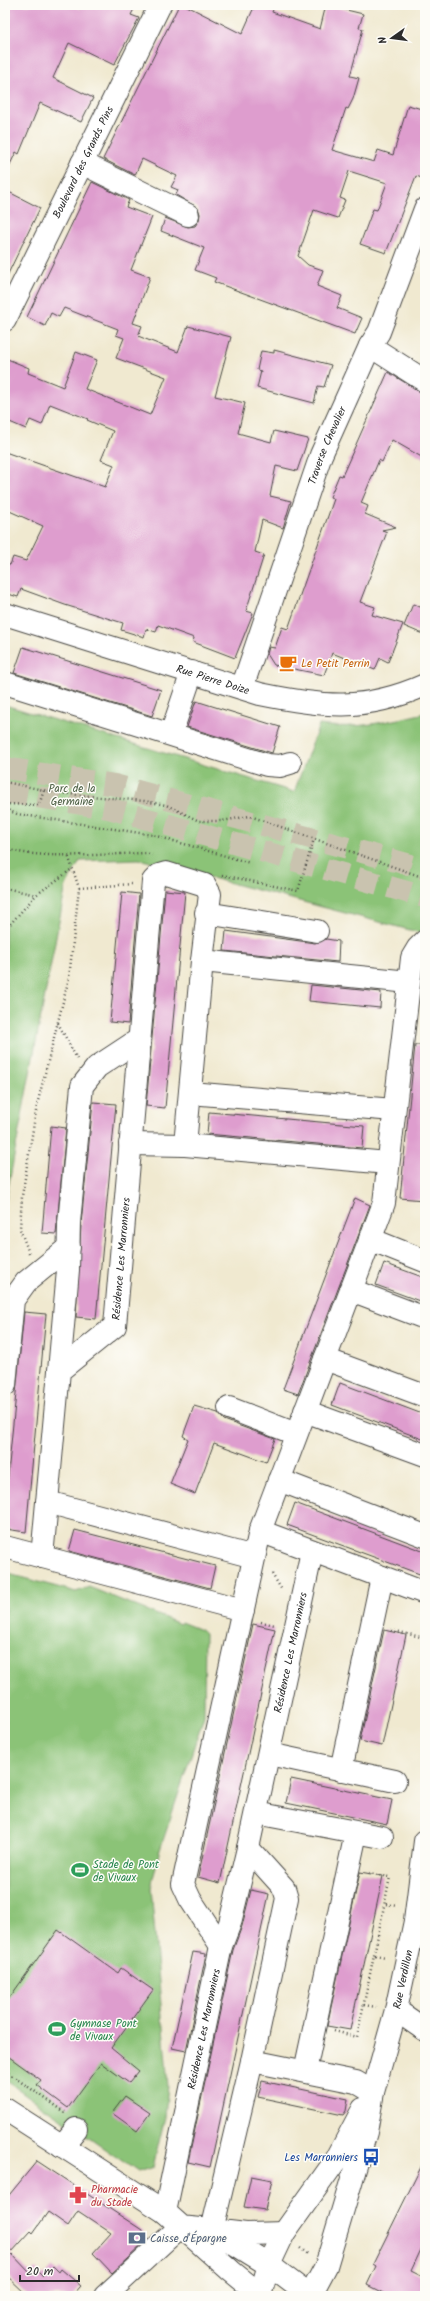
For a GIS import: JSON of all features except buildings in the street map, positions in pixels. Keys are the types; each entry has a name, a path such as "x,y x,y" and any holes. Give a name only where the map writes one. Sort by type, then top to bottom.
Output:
{"street":[{"name":"Boulevard des Grands Pins","path":"5,320 160,5"},
{"path":"82,163 188,216"},
{"name":"Traverse Chevalier","path":"242,688 321,455 370,346 379,332 425,209"},
{"path":"370,346 425,381"},
{"name":"Rue Pierre Doize","path":"5,614 242,688 303,703 337,706 367,704 423,690"},
{"path":"171,734 192,672"},
{"path":"5,684 171,734 266,765 280,766 290,762"},
{"path":"153,881 159,875 166,873 205,885 210,894 206,913 185,1145"},
{"name":"Résidence Les Marronniers","path":"59,1371 115,1326 138,1040 153,881"},
{"path":"206,913 317,931"},
{"path":"221,1946 190,1899 183,1884 260,1531 384,1203 412,958 418,948 425,941"},
{"path":"202,961 409,982"},
{"path":"42,1557 59,1371 69,1247 69,1223 82,1086 97,1067 138,1040"},
{"path":"190,1093 394,1110"},
{"path":"130,1144 185,1145 388,1163"},
{"path":"370,1239 425,1261"},
{"path":"5,1385 13,1300 26,1282 69,1247"},
{"path":"351,1290 425,1318"},
{"path":"325,1359 425,1396"},
{"path":"229,1408 296,1434"},
{"path":"305,1411 425,1455"},
{"path":"280,1480 425,1536"},
{"path":"47,1502 254,1557"},
{"path":"260,1531 425,1593"},
{"path":"5,1547 243,1610"},
{"name":"Résidence Les Marronniers","path":"165,2212 221,1946 230,1923 248,1848 312,1551"},
{"path":"341,1770 382,1577"},
{"path":"269,1754 395,1781"},
{"path":"256,1813 382,1837"},
{"path":"305,2071 356,1833"},
{"name":"Rue Verdillon","path":"310,2296 326,2266 366,2132 388,2009 415,1921 425,1841"},
{"path":"212,2230 252,2061 287,1898 284,1888 248,1848"},
{"path":"388,2009 425,2030"},
{"path":"252,2061 356,2082 373,2092"},
{"name":"Rue Verdillon","path":"261,2295 269,2264 284,2233 312,2196 336,2160 373,2092"},
{"path":"5,2109 165,2212 180,2227 261,2295"},
{"path":"62,2146 76,2129"},
{"path":"312,2196 343,2209"},
{"path":"104,2296 180,2227 246,2234 284,2233"},
{"path":"212,2230 269,2264 310,2296"}],"path":[{"path":"5,782 44,790 166,805 199,821 222,821 250,816 425,878"},
{"path":"5,804 39,805 44,790"},
{"path":"5,809 17,814 153,835 250,864"},
{"path":"224,875 298,891 314,839"},
{"path":"5,848 14,852 68,855 146,854 154,856"},
{"path":"40,1271 27,1250 20,1228 22,1196 37,1105 69,978 79,888 68,855"},
{"path":"5,930 36,895 72,869"},
{"path":"79,888 153,881"},
{"path":"5,888 36,895"},
{"path":"58,1022 87,1079"},
{"path":"271,1572 285,1595 299,1613"},
{"path":"371,1626 425,1638"},
{"path":"315,2027 358,2037 390,1877 349,1869"},
{"path":"364,2005 388,2009"},
{"path":"5,2070 80,2122 76,2129"},
{"path":"284,2233 304,2252 326,2266"}],"green space":[{"name":"Parc de la Germaine","path":"5,705 294,792 319,725 359,726 386,722 425,713 425,934 139,859 80,861 66,885 5,1204"},
{"name":"Stade de Pont de Vivaux","path":"5,1573 76,1592 89,1587 180,1624 181,1622 201,1630 205,1634 204,1716 159,1853 151,1888 168,2086 165,2117 153,2167 138,2172 5,2080"}],"tunnel":[{"path":"5,768 115,785 425,869"},
{"path":"5,792 108,808 425,897"}],"place":[{"name":"Le Petit Perrin","path":"288,663"},
{"name":"Stade de Pont de Vivaux","path":"80,1870"},
{"name":"Gymnase Pont de Vivaux","path":"57,2029"},
{"name":"Les Marronniers","path":"371,2157"},
{"name":"Pharmacie du Stade","path":"78,2195"},
{"name":"Caisse d'Épargne","path":"137,2238"}]}
